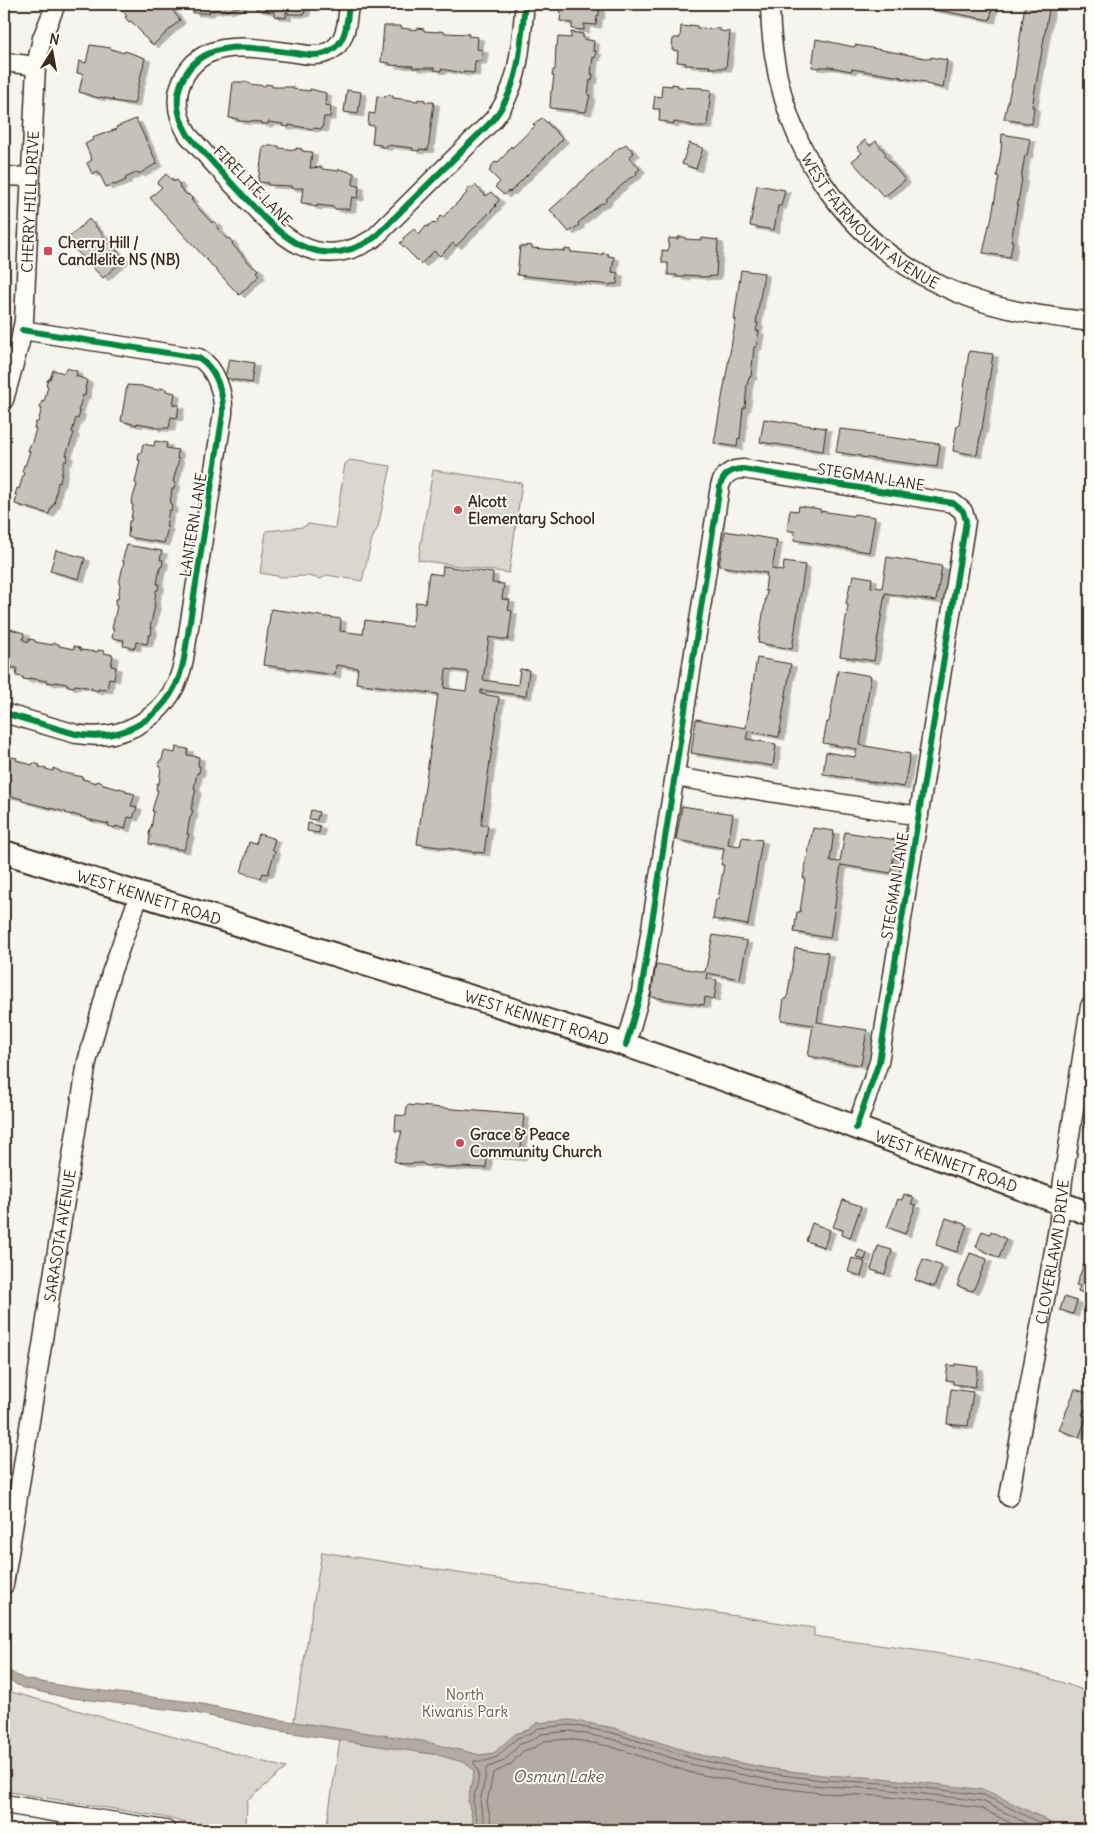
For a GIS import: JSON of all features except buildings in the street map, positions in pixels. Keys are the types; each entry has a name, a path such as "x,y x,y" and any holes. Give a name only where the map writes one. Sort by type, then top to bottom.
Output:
{"street":[{"name":"CHERRY HILL DRIVE","path":"4,400 22,330 36,66 42,38 56,4"},
{"name":"FIRELITE LANE","path":"348,4 344,36 331,51 310,55 236,47 220,49 204,55 189,68 180,84 177,98 178,112 188,136 259,213 287,239 304,247 323,252 347,250 374,238 493,120 506,100 516,76 525,4"},
{"name":"WEST FAIRMOUNT AVENUE","path":"770,4 775,67 794,132 808,160 829,194 864,233 885,251 918,273 969,298 1008,309 1090,322"},
{"path":"4,62 36,66"},
{"path":"4,176 30,176"},
{"name":"LANTERN LANE","path":"4,713 76,734 87,736 109,735 128,730 143,722 157,712 169,698 178,682 184,659 223,413 220,391 208,365 199,358 22,330"},
{"name":"STEGMAN LANE","path":"626,1044 641,992 721,482 731,471 739,469 956,504 963,511 966,521 919,816 879,1062 856,1128"},
{"name":"STEGMAN LANE","path":"675,777 919,816"},
{"name":"WEST KENNETT ROAD","path":"4,852 626,1044 1090,1214"},
{"name":"SARASOTA AVENUE","path":"4,1585 87,1062 108,982 140,893"},
{"name":"CLOVERLAWN DRIVE","path":"1009,1496 1058,1228 1060,1203 1090,1006"},
{"path":"4,1804 166,1830"}],"green space":[{"path":"350,460 391,466 378,527 372,539 362,581 327,575 321,579 307,576 282,577 260,573 266,531 303,527 308,524 335,528 345,464"},
{"path":"433,470 522,483 509,573 418,560"},
{"name":"North Kiwanis Park","path":"322,1552 814,1628 814,1636 954,1656 1023,1671 1057,1681 1090,1693 1090,1830 326,1830 341,1733 293,1727"},
{"path":"4,1690 286,1768 247,1801 246,1830 204,1830 163,1817 4,1791"}],"water":[{"name":"Osmun Lake","path":"6,1672 11,1672 24,1679 70,1687 192,1702 275,1719 422,1741 480,1755 494,1753 515,1734 528,1730 537,1723 571,1720 614,1728 696,1754 766,1768 822,1775 882,1778 985,1790 1041,1817 1061,1830 475,1830 468,1801 474,1771 466,1763 438,1755 273,1730 191,1712 64,1697 23,1688 6,1679 11,1677"}],"cycle path":[{"path":"349,4 347,24 343,37 336,47 330,51 313,55 248,48 217,50 203,56 191,66 182,81 178,95 178,108 188,135 254,207 284,235 299,245 316,251 334,253 353,249 374,238 493,120 509,93 518,65 525,4"},
{"path":"4,713 76,734 95,736 114,734 146,720 170,694 179,678 184,659 223,413 218,382 210,368 199,358 22,330"},
{"path":"626,1045 641,992 720,486 723,479 731,471 743,469 953,503 963,511 966,521 879,1062 856,1128"}],"place":[{"name":"Cherry Hill / Candlelite NS (NB)","path":"48,251"},
{"name":"Alcott Elementary School","path":"458,510"},
{"name":"Grace & Peace Community Church","path":"460,1143"}]}
